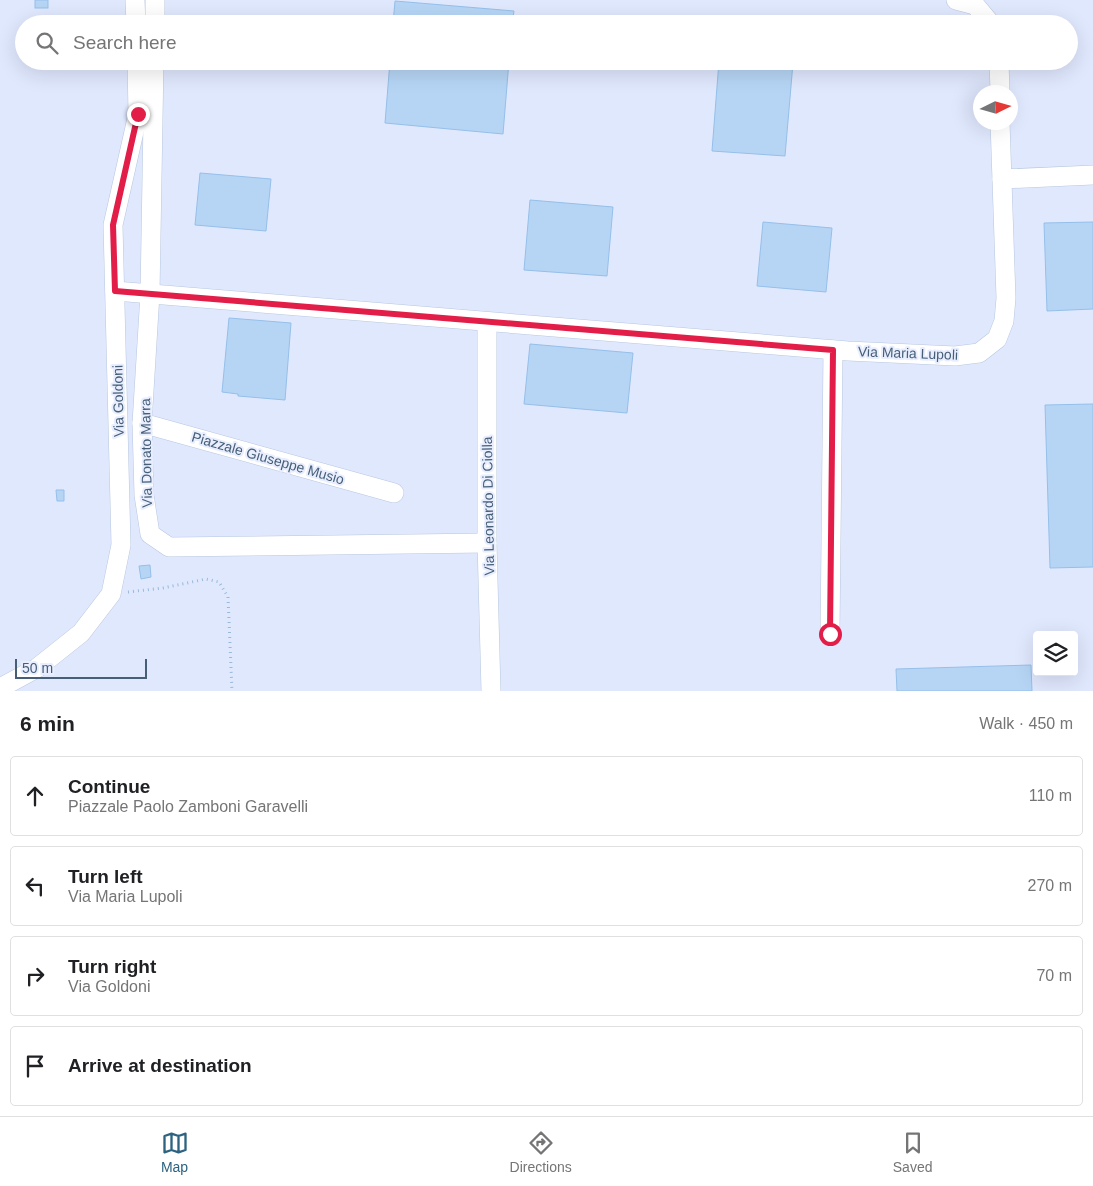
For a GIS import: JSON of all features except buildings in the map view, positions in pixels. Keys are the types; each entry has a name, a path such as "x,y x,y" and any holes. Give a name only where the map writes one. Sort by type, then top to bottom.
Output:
{"street":[{"path":"135,0 136,15"},
{"path":"155,0 155,15"},
{"path":"956,0 976,5 984,15"},
{"name":"Via Goldoni","path":"0,688 38,668 82,633 111,594 121,545 113,225 138,114 136,70"},
{"name":"Via Donato Marra","path":"154,70 150,294 142,423 144,495 150,534 169,548 487,543"},
{"path":"999,70 1000,85"},
{"name":"Via Maria Lupoli","path":"115,291 833,350 955,356 979,353 997,338 1004,321 1006,298 1000,130"},
{"path":"1002,179 1093,175"},
{"name":"Via Leonardo Di Ciolla","path":"487,322 487,543 491,691"},
{"path":"830,634 833,350"},
{"name":"Piazzale Giuseppe Musio","path":"142,423 394,493"}],"path":[{"path":"111,594 163,588 206,579 219,582 228,597 232,691"}],"route":[{"path":"138,114 113,225 115,291 833,350 830,634"}]}
